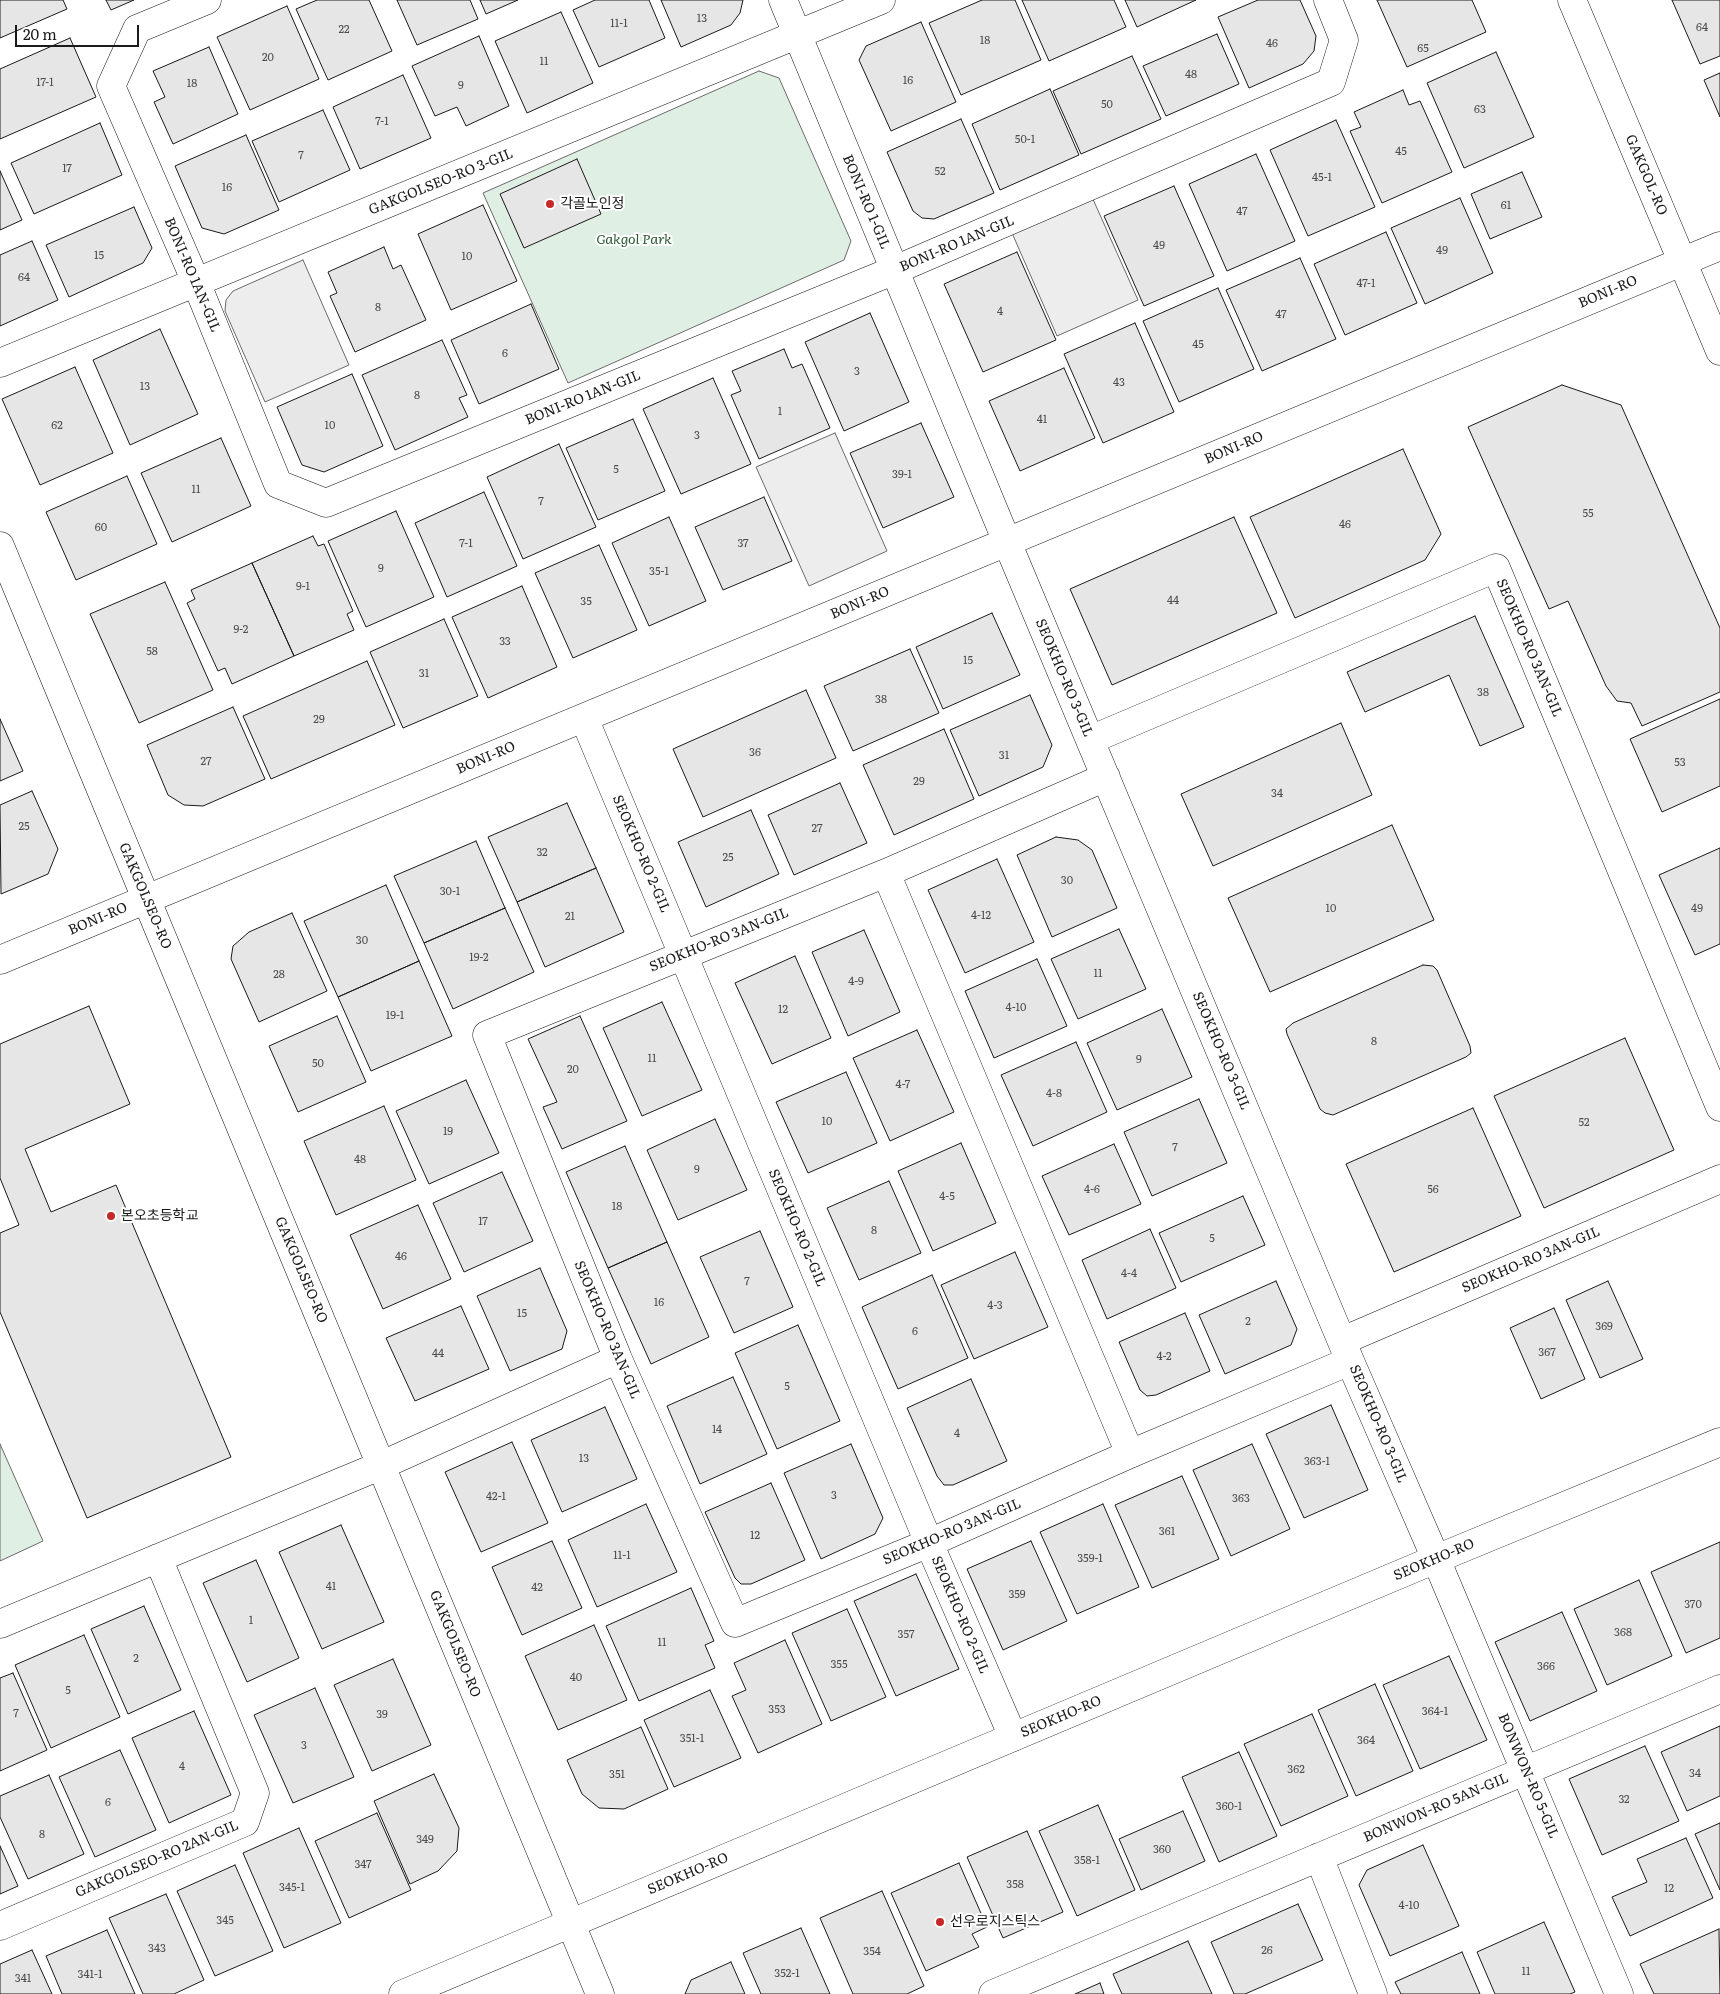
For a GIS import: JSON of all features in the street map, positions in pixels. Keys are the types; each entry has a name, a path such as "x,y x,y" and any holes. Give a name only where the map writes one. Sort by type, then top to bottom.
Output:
{"street":[{"name":"BONI-RO 1AN-GIL","path":"207,0 137,29 111,86 196,282 278,484 326,503 895,270 1331,82 1344,40 1328,0"},
{"name":"BONI-RO 1-GIL","path":"783,0 1007,542"},
{"name":"GAKGOLSEO-RO 3-GIL","path":"0,363 881,0"},
{"name":"GAKGOL-RO","path":"1572,0 1720,351"},
{"name":"BONI-RO","path":"0,960 1720,246"},
{"name":"SEOKHO-RO 3-GIL","path":"1007,542 1346,1351 1436,1559"},
{"name":"GAKGOLSEO-RO","path":"0,546 600,1994"},
{"name":"SEOKHO-RO 3AN-GIL","path":"1090,740 1496,568 1720,1107"},
{"name":"SEOKHO-RO 2-GIL","path":"584,718 929,1543 1013,1737"},
{"name":"SEOKHO-RO 3AN-GIL","path":"1106,778 886,872 486,1035 618,1360 735,1623 929,1543 1130,1454 1346,1351 1720,1179"},
{"path":"886,872 1130,1454"},
{"path":"0,1624 382,1465 618,1360"},
{"name":"SEOKHO-RO","path":"403,1994 1436,1559 1720,1442"},
{"name":"GAKGOLSEO-RO 2AN-GIL","path":"0,1926 245,1822 255,1793 158,1558"},
{"name":"BONWON-RO 5-GIL","path":"1436,1559 1620,1994"},
{"name":"BONWON-RO 5AN-GIL","path":"993,1994 1720,1689"},
{"path":"1319,1858 1373,1994"}],"green space":[{"name":"Gakgol Park","path":"759,71 779,78 851,241 844,260 568,383 483,193"},
{"path":"0,1444 43,1541 0,1561"}],"shaded area":[{"path":"1092,197 1138,300 1057,336 1012,233"},
{"path":"303,260 349,365 265,402 225,311 226,300 233,291"},
{"path":"835,433 887,551 809,586 756,467"}],"building":[{"path":"0,0 63,0 67,9 0,38"},
{"path":"106,0 134,0 111,10"},
{"path":"317,0 369,0 392,51 328,80 296,9"},
{"path":"397,0 470,0 478,19 417,45"},
{"path":"480,0 518,0 486,14"},
{"path":"595,0 649,0 665,38 599,67 573,10"},
{"path":"661,0 743,0 740,13 731,25 681,47"},
{"path":"982,0 1015,0 1041,60 961,95 929,23"},
{"path":"1022,0 1114,0 1126,27 1049,61"},
{"path":"1125,0 1196,0 1137,27"},
{"path":"1258,0 1300,0 1316,36 1314,51 1303,64 1249,88 1218,17"},
{"path":"1377,0 1472,0 1486,32 1407,67"},
{"path":"1672,0 1720,0 1720,56 1700,64"},
{"path":"287,6 319,79 250,110 217,37"},
{"path":"561,12 593,83 527,113 495,41"},
{"path":"921,22 956,102 891,131 859,60 866,46"},
{"path":"1217,34 1239,84 1166,116 1143,66"},
{"path":"479,36 509,106 466,126 457,107 435,116 412,66"},
{"path":"70,38 96,97 0,139 0,69"},
{"path":"209,47 238,114 173,144 154,102 165,97 153,71"},
{"path":"1496,52 1534,137 1464,168 1427,83"},
{"path":"1132,56 1161,119 1081,154 1053,91"},
{"path":"1720,73 1720,117 1704,80"},
{"path":"403,75 431,138 360,169 333,107"},
{"path":"1050,89 1079,155 1000,190 972,124"},
{"path":"1403,90 1409,105 1420,101 1452,172 1382,203 1350,131 1361,127 1354,112"},
{"path":"323,110 350,170 279,202 252,141"},
{"path":"961,119 994,193 934,219 922,218 913,211 887,152"},
{"path":"1336,120 1375,207 1308,236 1270,150"},
{"path":"100,123 122,175 34,214 11,163"},
{"path":"246,135 279,210 224,234 202,228 175,166"},
{"path":"1256,154 1295,241 1227,271 1189,184"},
{"name":"각골노인정","path":"577,159 601,214 524,248 500,194"},
{"path":"0,171 22,220 0,230"},
{"path":"1522,172 1542,217 1490,239 1471,194"},
{"path":"1174,186 1214,276 1144,306 1104,216"},
{"path":"1460,198 1493,273 1425,304 1391,228"},
{"path":"483,205 517,281 451,310 418,234"},
{"path":"134,207 152,248 143,263 69,297 46,245"},
{"path":"1386,232 1417,303 1345,335 1314,264"},
{"path":"32,241 58,300 0,326 0,255"},
{"path":"384,247 393,269 401,265 426,320 355,352 330,296 337,293 328,272"},
{"path":"1017,252 1056,340 983,372 944,284"},
{"path":"1300,258 1336,339 1262,371 1226,290"},
{"path":"1218,288 1254,369 1179,402 1143,321"},
{"path":"531,304 559,369 479,404 451,340"},
{"path":"870,313 909,402 844,431 805,342"},
{"path":"1135,323 1174,412 1103,443 1064,354"},
{"path":"160,329 198,414 130,445 93,360"},
{"path":"442,340 467,395 459,398 468,417 395,450 362,375"},
{"path":"784,349 792,368 802,364 830,428 759,459 731,395 741,391 732,371"},
{"path":"75,367 113,453 40,485 2,399"},
{"path":"1064,368 1095,438 1020,471 989,401"},
{"path":"352,374 383,446 324,472 302,465 277,407"},
{"path":"713,378 751,464 681,494 643,409"},
{"path":"1562,385 1621,405 1720,628 1720,692 1642,726 1631,703 1617,701 1606,686 1568,601 1549,609 1468,427"},
{"path":"633,419 665,491 598,520 566,448"},
{"path":"921,423 954,497 883,528 850,453"},
{"path":"221,438 251,506 172,542 141,473"},
{"path":"559,444 596,527 523,559 487,477"},
{"path":"1403,449 1441,534 1425,560 1295,618 1250,517"},
{"path":"127,476 157,544 76,580 46,512"},
{"path":"484,492 517,566 447,597 415,523"},
{"path":"764,497 792,561 723,590 695,527"},
{"path":"396,511 434,597 366,627 328,541"},
{"path":"669,517 706,601 649,626 612,543"},
{"path":"1234,517 1277,613 1112,685 1070,589"},
{"path":"313,536 318,546 324,544 353,611 347,614 354,630 294,656 252,563"},
{"path":"599,545 637,630 573,658 535,573"},
{"path":"252,563 294,656 232,684 225,668 218,671 187,603 195,599 191,590"},
{"path":"165,582 213,690 139,723 90,614"},
{"path":"522,586 557,667 488,698 452,617"},
{"path":"992,613 1020,675 943,709 916,647"},
{"path":"1475,616 1524,727 1480,746 1449,675 1365,712 1347,672"},
{"path":"444,619 478,696 403,728 370,652"},
{"path":"910,649 939,713 853,751 824,686"},
{"path":"367,661 395,725 271,779 243,716"},
{"path":"806,690 836,758 703,817 673,749"},
{"path":"1030,695 1052,745 1043,767 979,796 950,730"},
{"path":"1720,699 1720,786 1662,812 1630,739"},
{"path":"233,707 265,779 203,806 184,805 168,795 147,745"},
{"path":"0,719 23,771 0,781"},
{"path":"1341,723 1372,795 1213,866 1181,794"},
{"path":"944,729 974,799 894,835 863,765"},
{"path":"840,783 867,843 794,875 768,815"},
{"path":"32,791 58,849 48,874 1,894 0,805"},
{"path":"567,803 596,868 517,902 488,837"},
{"path":"751,810 779,874 706,907 678,842"},
{"path":"1392,825 1434,920 1270,992 1228,898"},
{"path":"1056,837 1078,840 1092,850 1117,908 1052,937 1017,855"},
{"path":"476,841 505,908 424,943 394,876"},
{"path":"1720,848 1720,944 1695,955 1659,875"},
{"path":"997,859 1034,942 965,973 928,890"},
{"path":"596,868 624,932 545,967 517,902"},
{"path":"386,885 419,961 338,997 304,921"},
{"path":"505,908 534,972 453,1009 424,943"},
{"path":"292,913 327,991 259,1022 231,959 233,946 249,932"},
{"path":"1119,929 1146,989 1078,1019 1051,959"},
{"path":"864,930 900,1012 848,1036 812,952"},
{"path":"795,956 831,1038 772,1064 735,983"},
{"path":"1037,959 1067,1026 994,1058 965,991"},
{"path":"419,961 452,1036 371,1071 338,997"},
{"path":"1423,965 1433,966 1437,970 1470,1046 1471,1053 1466,1057 1333,1115 1325,1113 1320,1109 1286,1029 1293,1023"},
{"path":"662,1002 702,1090 642,1116 603,1028"},
{"path":"89,1006 130,1104 25,1149 51,1212 116,1185 231,1457 87,1518 0,1312 0,1233 19,1225 0,1178 0,1044"},
{"path":"1162,1009 1192,1077 1117,1110 1087,1043"},
{"path":"337,1016 366,1082 298,1112 269,1046"},
{"path":"580,1016 627,1121 562,1149 543,1107 557,1102 528,1039"},
{"path":"917,1030 954,1112 890,1141 853,1058"},
{"path":"1625,1038 1674,1150 1544,1208 1494,1096"},
{"path":"1076,1042 1107,1112 1033,1146 1001,1075"},
{"path":"846,1072 877,1143 808,1173 776,1102"},
{"path":"466,1080 499,1153 429,1184 396,1111"},
{"path":"1199,1099 1227,1163 1152,1196 1124,1132"},
{"path":"384,1106 416,1180 336,1215 304,1141"},
{"path":"1473,1108 1521,1216 1394,1272 1346,1164"},
{"path":"715,1119 747,1190 678,1220 647,1150"},
{"path":"961,1143 996,1223 933,1251 898,1171"},
{"path":"1114,1144 1141,1204 1069,1235 1042,1176"},
{"path":"625,1146 667,1242 608,1268 566,1172"},
{"path":"502,1172 533,1241 464,1272 433,1203"},
{"path":"889,1181 921,1253 859,1280 827,1208"},
{"path":"1243,1196 1265,1245 1181,1282 1159,1233"},
{"path":"418,1205 451,1279 383,1309 350,1235"},
{"path":"1150,1229 1176,1288 1107,1319 1082,1260"},
{"path":"760,1231 793,1307 734,1333 700,1257"},
{"path":"667,1242 709,1337 651,1364 608,1268"},
{"path":"1015,1252 1048,1327 974,1359 941,1285"},
{"path":"540,1268 567,1331 562,1349 510,1371 477,1296"},
{"path":"932,1275 968,1358 898,1389 862,1307"},
{"path":"1276,1281 1297,1329 1291,1345 1225,1374 1199,1315"},
{"path":"1608,1281 1643,1359 1600,1378 1566,1300"},
{"path":"461,1306 489,1369 415,1401 386,1338"},
{"path":"1554,1308 1585,1379 1541,1399 1510,1328"},
{"path":"1185,1313 1210,1371 1156,1395 1147,1396 1140,1390 1119,1342"},
{"path":"798,1325 840,1421 777,1449 735,1353"},
{"path":"733,1377 767,1454 700,1484 667,1406"},
{"path":"971,1379 1007,1461 953,1485 944,1485 937,1476 907,1408"},
{"path":"1331,1405 1368,1490 1304,1518 1266,1434"},
{"path":"605,1407 637,1479 562,1512 531,1440"},
{"path":"512,1442 548,1523 481,1552 445,1472"},
{"path":"851,1444 883,1518 875,1534 821,1559 784,1473"},
{"path":"1252,1444 1290,1529 1231,1556 1193,1470"},
{"path":"1182,1476 1219,1559 1152,1588 1115,1505"},
{"path":"771,1483 805,1560 751,1584 741,1584 735,1578 705,1512"},
{"path":"646,1504 677,1572 597,1607 568,1540"},
{"path":"1103,1504 1139,1587 1077,1614 1040,1532"},
{"path":"341,1525 384,1622 322,1649 279,1552"},
{"path":"552,1541 582,1608 522,1635 492,1567"},
{"path":"1031,1541 1067,1621 1003,1650 967,1569"},
{"path":"1720,1542 1720,1638 1686,1653 1651,1572"},
{"path":"256,1560 299,1658 247,1682 203,1583"},
{"path":"916,1574 959,1669 896,1696 854,1601"},
{"path":"1639,1580 1672,1656 1607,1685 1574,1609"},
{"path":"691,1588 714,1641 705,1645 715,1668 639,1701 606,1626"},
{"path":"144,1606 181,1690 128,1714 91,1629"},
{"path":"847,1609 886,1697 831,1721 792,1633"},
{"path":"1562,1612 1597,1691 1530,1721 1495,1642"},
{"path":"594,1625 627,1700 558,1730 525,1656"},
{"path":"84,1635 120,1717 51,1748 15,1665"},
{"path":"785,1640 822,1724 758,1753 732,1696 746,1690 734,1663"},
{"path":"1449,1656 1487,1740 1420,1769 1383,1685"},
{"path":"393,1659 431,1745 372,1771 334,1685"},
{"path":"13,1673 47,1750 0,1771 0,1678"},
{"path":"1375,1684 1413,1771 1356,1796 1318,1710"},
{"path":"315,1688 354,1777 293,1803 254,1715"},
{"path":"710,1690 741,1758 674,1787 644,1720"},
{"path":"194,1711 231,1795 169,1823 132,1738"},
{"path":"1312,1714 1348,1796 1281,1826 1244,1744"},
{"path":"1720,1726 1720,1796 1687,1811 1661,1752"},
{"path":"641,1727 668,1789 624,1809 599,1808 582,1794 567,1760"},
{"path":"1645,1746 1679,1821 1602,1855 1569,1779"},
{"path":"120,1750 156,1830 95,1857 59,1777"},
{"path":"1239,1752 1277,1836 1219,1862 1182,1777"},
{"path":"434,1774 459,1828 457,1851 438,1871 410,1884 374,1801"},
{"path":"49,1775 84,1854 28,1879 0,1817 0,1796"},
{"path":"1098,1805 1135,1890 1077,1916 1039,1831"},
{"path":"1183,1811 1205,1861 1141,1890 1119,1839"},
{"path":"377,1813 411,1890 349,1918 315,1841"},
{"path":"1720,1823 1720,1890 1695,1834"},
{"path":"299,1828 341,1923 284,1948 243,1853"},
{"path":"1027,1831 1063,1912 1003,1938 967,1857"},
{"path":"1686,1838 1713,1898 1630,1936 1612,1897 1647,1882 1637,1859"},
{"path":"1423,1845 1459,1926 1390,1956 1359,1885 1367,1870"},
{"path":"0,1846 18,1886 0,1894"},
{"path":"959,1863 987,1927 972,1934 979,1947 926,1971 891,1893"},
{"path":"235,1865 273,1951 215,1976 177,1891"},
{"path":"882,1891 924,1986 907,1994 853,1994 820,1918"},
{"path":"166,1894 204,1980 174,1994 143,1994 109,1918"},
{"path":"1298,1904 1323,1960 1245,1994 1234,1994 1211,1942"},
{"path":"1544,1922 1575,1992 1570,1994 1495,1994 1477,1952"},
{"path":"801,1928 830,1994 761,1994 743,1953"},
{"path":"1719,1929 1720,1994 1654,1994 1640,1964"},
{"path":"107,1930 135,1994 62,1994 46,1956"},
{"path":"1188,1941 1212,1994 1122,1994 1113,1974"},
{"path":"32,1950 52,1994 0,1994 0,1964"},
{"path":"1462,1952 1480,1994 1401,1994 1395,1982"},
{"path":"731,1962 745,1994 685,1994 691,1980"},
{"path":"1100,1983 1104,1994 1075,1994"}],"place":[{"name":"각골노인정","path":"550,204"},
{"name":"본오초등학교","path":"111,1216"},
{"name":"선우로지스틱스","path":"940,1922"}]}
